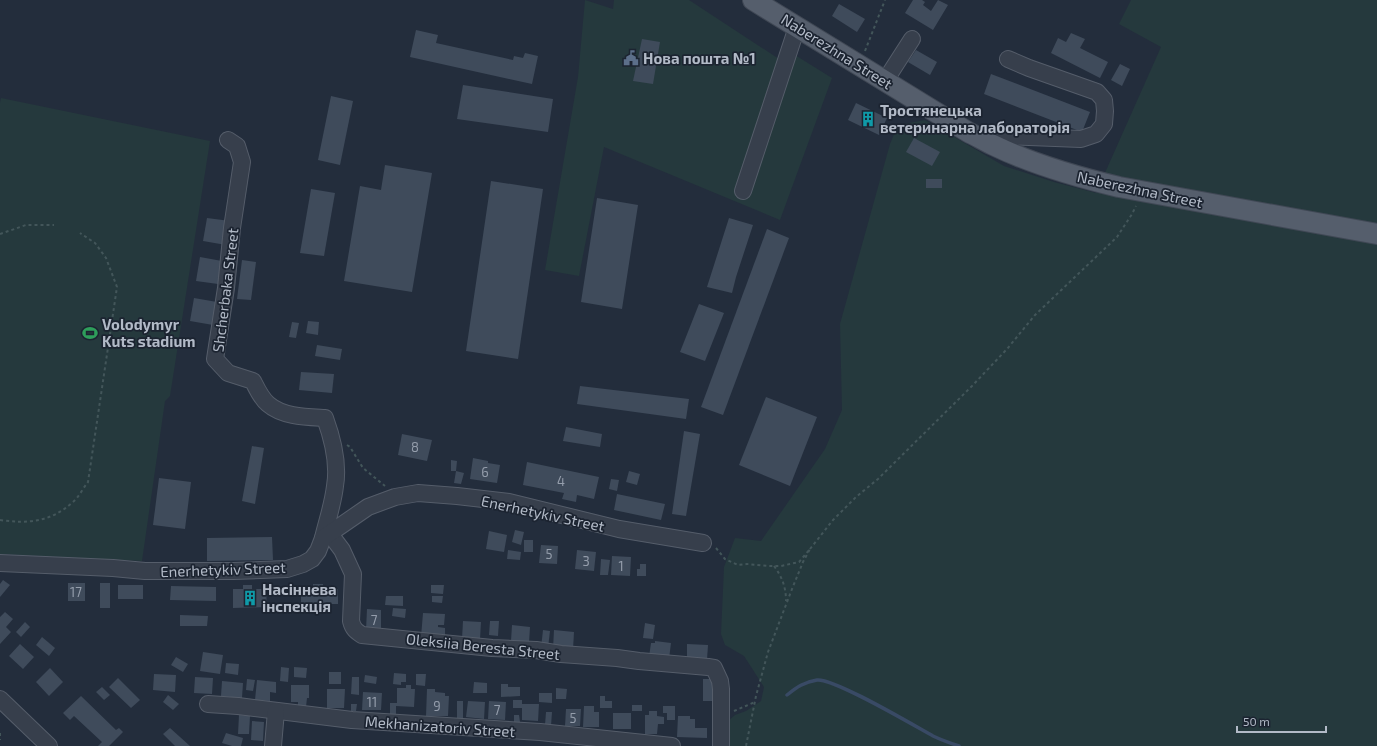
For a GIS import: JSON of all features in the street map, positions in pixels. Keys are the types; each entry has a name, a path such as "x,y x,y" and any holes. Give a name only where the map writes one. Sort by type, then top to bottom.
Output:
{"main road":[{"name":"Naberezhna Street","path":"753,0 974,135 1022,157 1079,177 1119,187 1377,234"}],"street":[{"path":"743,191 797,27"},
{"path":"885,81 912,39"},
{"path":"974,135 1081,139 1096,134 1104,124 1104,100 1097,92 1036,71 1008,59"},
{"name":"Shcherbaka Street","path":"228,140 237,146 242,162 232,228 226,288 215,359 228,373 254,381 260,394 268,404 282,412 325,418 332,440 335,458 335,486 327,536"},
{"name":"Enerhetykiv Street","path":"0,563 113,568 145,571 234,571 287,569 303,564 312,559 327,536 368,507 395,497 430,493 495,500 619,529 703,543"},
{"name":"Oleksiia Beresta Street","path":"327,536 342,550 353,574 351,621 355,631 362,635 714,668 720,681 721,720"},
{"path":"0,699 49,746"},
{"name":"Mekhanizatoriv Street","path":"208,704 238,706 352,720 540,732 672,746"},
{"path":"273,746 276,711"},
{"path":"721,720 721,746"}],"path":[{"path":"859,65 885,0"},
{"path":"703,543 712,545 720,551 725,559 738,565 747,564 781,566 799,562 834,520 856,497 878,479 972,386 1007,349 1035,315 1116,237 1132,214 1139,199 1147,192"},
{"path":"0,234 26,225 54,225"},
{"path":"0,520 19,523 48,519 74,502 88,482 117,287 106,258 95,244 80,233"},
{"path":"332,440 350,447 363,468 384,486 395,492 409,495"},
{"path":"746,746 755,702 768,652 803,562 810,549"},
{"path":"774,566 782,578 786,595 786,604"},
{"path":"721,720 734,711 755,702"},
{"path":"0,733 0,740"}],"green space":[{"path":"585,0 613,9 614,0 689,0 779,59 795,55 832,78 780,220 604,147 579,276 545,270 578,77"},
{"path":"1131,0 1377,0 1377,746 727,746 727,722 735,715 746,711 761,701 764,687 744,656 725,645 721,634 724,567 735,538 761,541 825,449 842,410 840,324 890,144 898,125 925,120 1004,166 1054,182 1096,193 1161,47 1119,24"},
{"name":"Volodymyr Kuts stadium","path":"1,98 210,141 170,396 165,401 142,561 0,554"}],"building":[{"path":"913,0 922,0 925,2 923,5 931,11 938,0 948,5 933,30 905,13"},
{"path":"839,4 865,19 857,32 832,16"},
{"path":"416,30 438,35 436,43 513,60 514,56 523,58 525,53 538,56 532,84 410,57"},
{"path":"1071,33 1085,39 1080,48 1108,62 1100,78 1051,53 1058,38 1066,42"},
{"path":"642,39 660,42 653,84 633,81"},
{"path":"916,50 937,62 930,75 908,62"},
{"path":"1120,64 1130,69 1122,86 1111,80"},
{"path":"991,74 1090,112 1082,132 984,94"},
{"path":"463,85 553,99 548,132 457,119"},
{"path":"331,96 353,101 340,165 318,160"},
{"name":"Тростянецька ветеринарна лабораторія","path":"856,103 887,118 879,135 848,120"},
{"path":"914,138 940,152 932,166 906,152"},
{"path":"385,165 432,173 412,292 344,281 360,186 381,190"},
{"path":"926,179 942,179 942,188 926,188"},
{"path":"491,181 543,189 518,359 466,351"},
{"path":"311,189 335,193 324,256 300,253"},
{"path":"597,198 638,205 622,309 581,302"},
{"path":"207,218 230,221 226,245 203,241"},
{"path":"729,218 753,225 732,293 707,287"},
{"path":"767,229 789,238 723,415 701,407"},
{"path":"200,257 222,261 218,284 196,281"},
{"path":"242,260 256,262 251,300 237,299"},
{"path":"194,298 217,302 213,325 190,321"},
{"path":"699,304 724,313 705,361 680,352"},
{"path":"308,321 319,322 318,335 306,333"},
{"path":"292,322 299,323 296,338 289,337"},
{"path":"317,345 342,349 340,360 315,356"},
{"path":"301,372 334,374 332,393 299,390"},
{"path":"580,386 689,399 686,419 577,404"},
{"path":"766,397 817,417 790,486 739,465"},
{"path":"566,427 602,434 600,447 563,441"},
{"path":"684,431 700,434 686,516 672,514"},
{"path":"402,434 432,440 427,461 398,455"},
{"path":"252,446 264,448 255,504 242,501"},
{"path":"473,458 500,465 497,483 470,479"},
{"path":"451,460 457,461 456,471 451,471"},
{"path":"527,462 599,477 594,499 577,495 576,502 562,499 564,493 523,485"},
{"path":"456,471 464,473 461,484 454,483"},
{"path":"629,471 640,474 637,485 626,482"},
{"path":"159,478 191,482 185,529 153,525"},
{"path":"611,479 619,480 617,491 609,489"},
{"path":"617,494 665,504 661,520 614,510"},
{"path":"515,530 524,532 521,545 512,542"},
{"path":"489,531 507,535 504,552 486,549"},
{"path":"272,537 273,560 207,561 207,538"},
{"path":"524,540 533,540 533,552 524,552"},
{"path":"541,545 558,546 557,564 539,563"},
{"path":"508,550 521,552 520,560 507,559"},
{"path":"577,550 596,552 594,571 575,569"},
{"path":"612,556 631,557 630,576 611,575"},
{"path":"601,559 610,560 608,575 600,575"},
{"path":"640,564 646,564 646,576 637,576 637,569 640,569"},
{"path":"3,580 10,585 0,597 0,584"},
{"path":"68,583 85,583 85,601 68,601"},
{"path":"100,583 110,583 110,608 100,608"},
{"path":"313,584 323,584 323,589 338,589 338,604 301,604 301,589 313,589"},
{"path":"118,585 143,585 143,599 118,599"},
{"name":"Насіннева інспекція","path":"243,585 252,585 252,589 266,589 267,607 233,608 233,589 243,589"},
{"path":"431,585 444,585 443,594 431,593"},
{"path":"171,586 216,587 216,601 170,600"},
{"path":"386,596 403,596 403,606 385,605"},
{"path":"432,596 443,596 442,603 432,602"},
{"path":"393,608 406,609 405,618 392,616"},
{"path":"367,609 381,610 381,631 366,630"},
{"path":"5,612 13,619 6,627 11,632 0,644 0,617"},
{"path":"423,613 445,614 444,625 438,625 438,627 445,628 445,638 421,637"},
{"path":"180,615 208,616 207,626 180,626"},
{"path":"463,621 481,622 480,639 462,639"},
{"path":"490,621 499,621 498,636 489,635"},
{"path":"25,622 30,627 21,637 16,632"},
{"path":"645,623 655,625 653,639 643,638"},
{"path":"512,625 530,627 529,643 511,641"},
{"path":"543,630 550,631 548,648 541,648"},
{"path":"554,630 574,632 573,650 553,649"},
{"path":"42,637 55,648 49,656 36,645"},
{"path":"655,641 671,643 669,659 649,657 651,643 655,643"},
{"path":"20,644 34,657 23,669 9,656"},
{"path":"687,644 708,645 707,660 687,659"},
{"path":"203,652 223,655 220,674 200,671"},
{"path":"176,657 188,664 183,672 171,665"},
{"path":"226,663 239,664 238,675 225,673"},
{"path":"281,667 289,668 288,682 280,681"},
{"path":"294,667 307,668 306,678 294,677"},
{"path":"50,668 63,682 49,696 36,682"},
{"path":"329,672 341,672 341,684 329,684"},
{"path":"394,673 406,674 406,682 401,682 401,685 393,684"},
{"path":"154,674 176,675 175,692 153,690"},
{"path":"416,674 426,674 425,686 416,685"},
{"path":"365,675 377,677 376,684 364,682"},
{"path":"195,677 213,678 212,694 194,693"},
{"path":"352,677 359,677 359,695 351,694"},
{"path":"118,678 140,700 131,708 109,687"},
{"path":"247,679 255,680 253,691 246,690"},
{"path":"703,679 714,679 714,701 703,701"},
{"path":"257,680 276,682 276,693 270,692 270,701 255,700"},
{"path":"222,681 243,683 242,698 221,696"},
{"path":"474,682 487,683 487,693 473,693"},
{"path":"501,684 508,684 508,687 520,687 520,696 501,697"},
{"path":"291,685 309,685 309,698 307,698 306,707 298,707 298,702 291,702"},
{"path":"406,685 411,685 411,689 415,689 414,707 396,706 396,714 390,714 390,703 397,703 397,688 406,688"},
{"path":"102,687 110,695 104,700 96,692"},
{"path":"556,688 567,689 566,699 556,699"},
{"path":"327,689 345,689 344,708 327,708"},
{"path":"427,689 435,689 435,692 445,693 445,696 449,696 448,716 426,716"},
{"path":"363,692 382,693 381,710 362,710"},
{"path":"539,693 552,693 552,703 539,702"},
{"path":"168,695 179,704 173,710 163,702"},
{"path":"81,696 116,730 119,728 123,732 109,746 98,746 102,742 74,716 70,720 63,713"},
{"path":"600,696 605,696 605,701 612,701 612,708 600,708"},
{"path":"513,700 522,700 522,708 513,708"},
{"path":"457,701 463,701 463,718 457,718"},
{"path":"468,701 485,702 484,719 466,717"},
{"path":"489,701 506,702 505,720 488,719"},
{"path":"351,704 357,704 356,711 351,711"},
{"path":"522,704 539,704 538,721 522,720"},
{"path":"632,705 642,705 642,711 632,711"},
{"path":"584,706 594,706 594,712 599,712 599,727 583,727"},
{"path":"663,706 675,706 675,720 667,720 667,713 663,713"},
{"path":"566,709 581,709 580,726 565,726"},
{"path":"649,711 657,711 657,716 664,717 664,724 658,724 657,734 645,734 645,715 649,715"},
{"path":"546,712 552,712 551,726 545,725"},
{"path":"613,713 631,713 631,729 613,729"},
{"path":"239,715 250,716 249,734 238,734"},
{"path":"514,715 519,715 520,722 514,722"},
{"path":"678,716 690,716 690,719 695,719 695,728 707,728 707,738 677,737"},
{"path":"252,721 264,722 263,741 251,740"},
{"path":"170,728 190,746 175,746 163,734"},
{"path":"226,733 243,738 241,746 232,746 222,743"}],"waterway":[{"path":"787,695 797,687 808,682 817,680 826,681 856,694 933,736 959,746"}],"place":[{"name":"Нова пошта №1","path":"631,58"},
{"name":"Тростянецька ветеринарна лабораторія","path":"868,119"},
{"name":"Volodymyr Kuts stadium","path":"90,333"},
{"name":"Насіннева інспекція","path":"250,598"}]}
